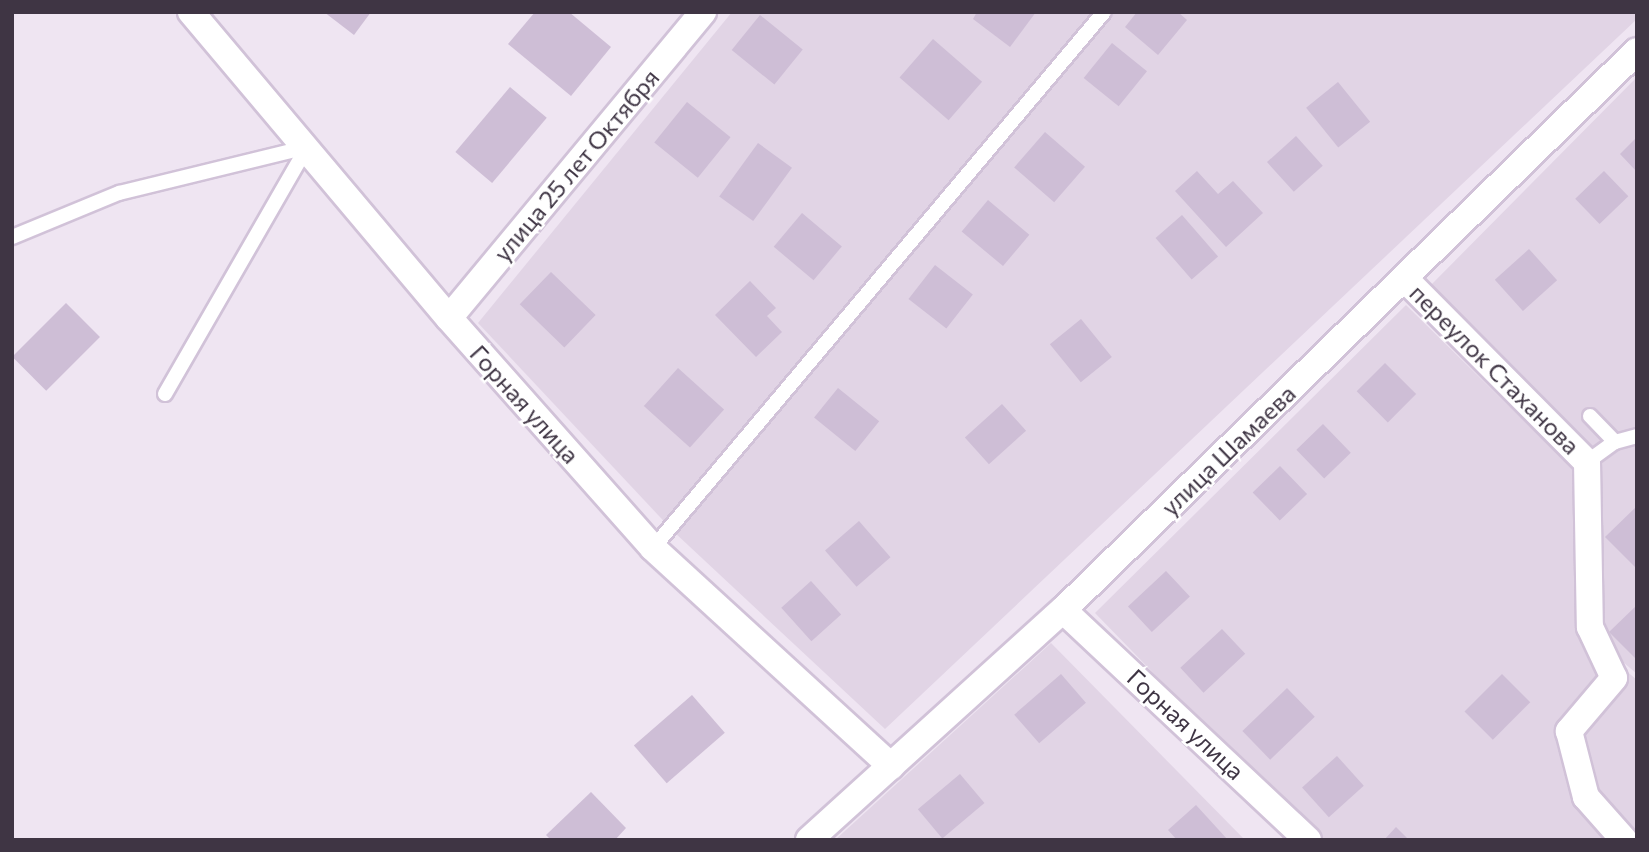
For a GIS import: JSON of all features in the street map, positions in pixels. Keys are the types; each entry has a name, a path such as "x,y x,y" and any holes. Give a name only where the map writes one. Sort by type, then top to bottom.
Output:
{"street":[{"name":"Горная улица","path":"191,12 449,318 653,548 891,766"},
{"name":"улица 25 лет Октября","path":"449,318 703,12"},
{"name":"улица Шамаева","path":"809,840 1063,610 1637,51"},
{"name":"переулок Стаханова","path":"1405,279 1587,462 1590,627 1614,678 1569,731 1586,797 1624,840"},
{"name":"Горная улица","path":"1063,610 1295,835"}],"lane":[{"path":"653,548 1104,12"},
{"path":"12,237 119,193 307,147"},
{"path":"165,394 307,147"},
{"path":"1590,416 1615,442"},
{"path":"1587,462 1615,442 1637,436"}],"shaded area":[{"path":"732,12 1637,12 1637,19 885,729 674,532 478,323"},
{"path":"1637,77 1637,674 1595,638 1596,467 1430,286"},
{"path":"1406,305 1576,472 1588,639 1637,680 1637,840 1316,840 1095,613"},
{"path":"1051,643 1245,840 835,840"}],"building":[{"path":"324,12 371,12 354,35"},
{"path":"535,12 569,12 611,47 571,96 508,44"},
{"path":"977,12 1036,12 1010,47 973,19"},
{"path":"1137,12 1178,12 1187,20 1158,55 1125,27"},
{"path":"760,15 803,50 774,85 732,50"},
{"path":"933,39 982,82 949,120 900,77"},
{"path":"1112,43 1147,71 1119,106 1084,78"},
{"path":"1338,82 1370,122 1338,147 1306,108"},
{"path":"510,87 547,118 492,183 455,152"},
{"path":"687,102 731,137 698,178 654,142"},
{"path":"1045,132 1085,167 1054,202 1014,167"},
{"path":"1296,136 1323,166 1294,192 1267,162"},
{"path":"1637,137 1637,172 1620,154"},
{"path":"758,143 792,168 753,221 719,196"},
{"path":"1197,171 1218,194 1233,181 1263,213 1226,247 1175,191"},
{"path":"1604,171 1628,196 1600,224 1575,199"},
{"path":"988,200 1029,235 1003,266 962,231"},
{"path":"802,213 842,246 814,280 774,247"},
{"path":"1182,215 1218,257 1192,279 1156,238"},
{"path":"1529,249 1557,280 1523,311 1495,280"},
{"path":"935,265 973,295 946,328 909,299"},
{"path":"551,272 596,315 564,347 520,304"},
{"path":"750,281 776,308 767,316 782,332 756,357 715,315"},
{"path":"66,303 100,337 46,391 12,357"},
{"path":"1081,319 1112,357 1081,382 1050,344"},
{"path":"1385,363 1416,394 1388,422 1357,391"},
{"path":"678,368 724,409 690,447 644,406"},
{"path":"838,388 879,421 855,451 814,418"},
{"path":"1002,404 1026,431 989,464 965,437"},
{"path":"1323,424 1351,453 1324,478 1296,450"},
{"path":"1280,466 1307,494 1280,520 1253,492"},
{"path":"1637,506 1637,569 1605,537"},
{"path":"859,521 890,557 857,587 825,551"},
{"path":"1166,571 1190,597 1152,632 1128,606"},
{"path":"811,581 841,614 811,641 781,608"},
{"path":"1637,605 1637,660 1609,632"},
{"path":"1222,629 1245,654 1204,693 1180,668"},
{"path":"1061,674 1086,703 1039,743 1014,715"},
{"path":"1502,674 1530,702 1493,740 1465,711"},
{"path":"1287,688 1315,717 1270,760 1242,731"},
{"path":"692,695 725,733 667,783 634,746"},
{"path":"1337,756 1364,786 1329,817 1302,787"},
{"path":"960,774 984,803 942,838 918,809"},
{"path":"591,792 626,828 615,840 551,840 546,835"},
{"path":"1196,805 1228,840 1177,840 1168,830"},
{"path":"1396,827 1409,840 1384,840"}]}
